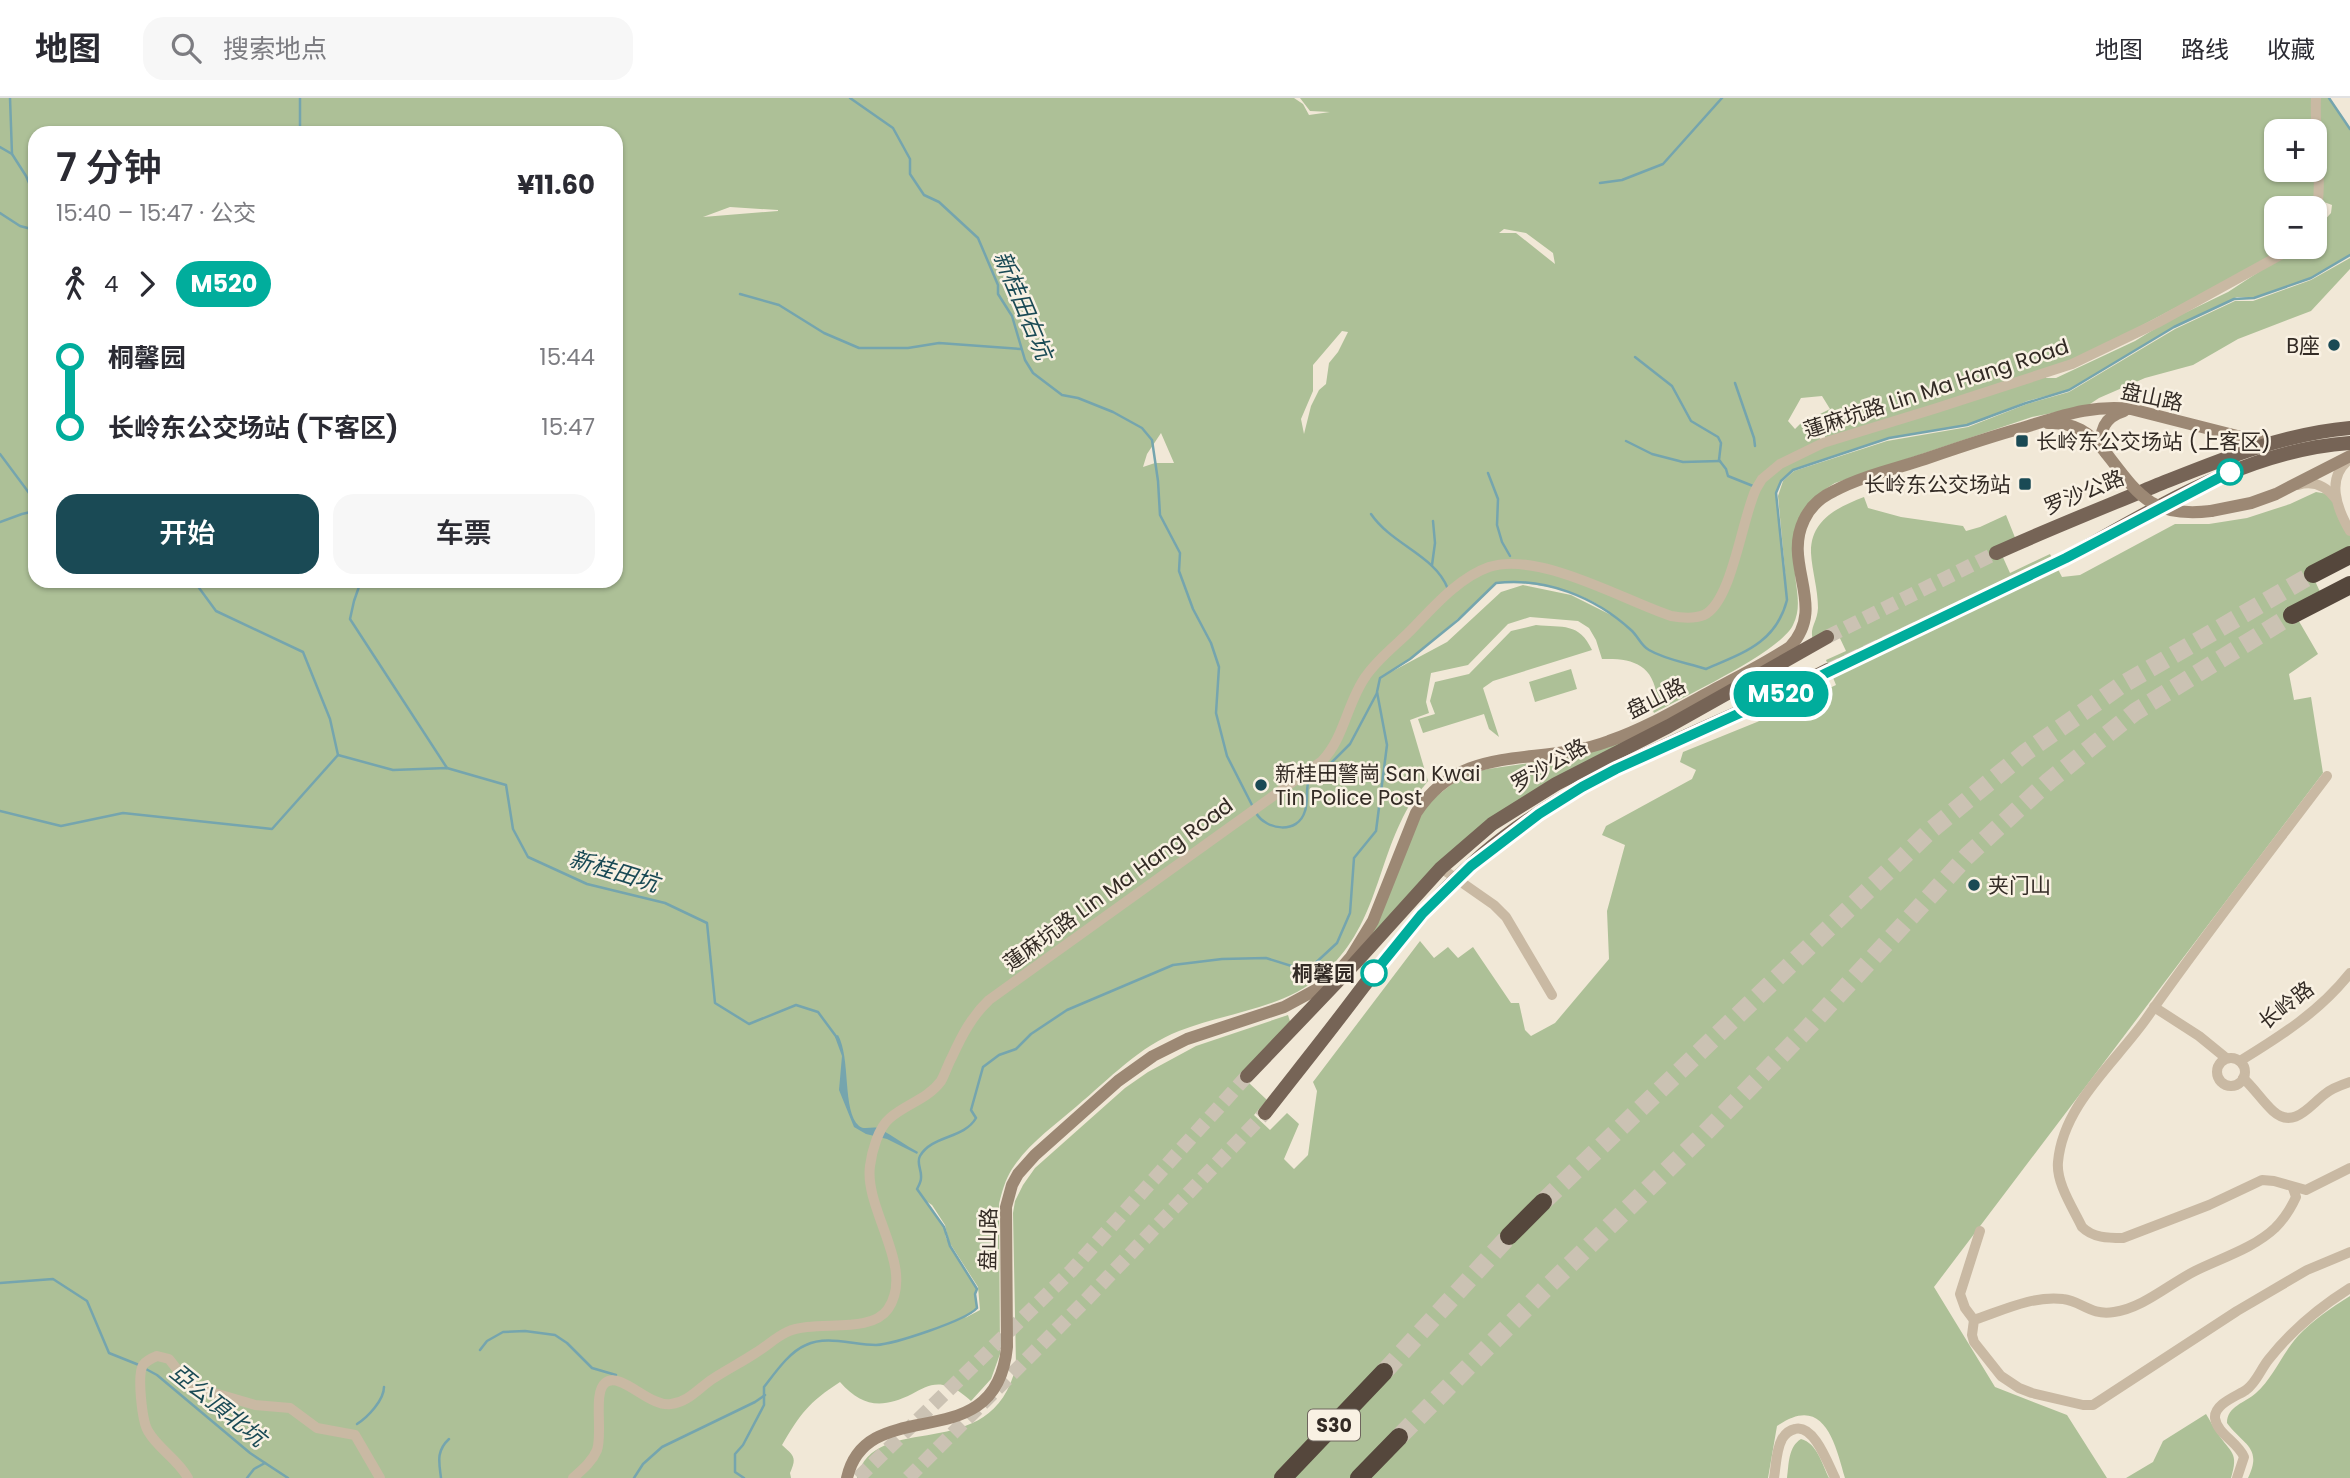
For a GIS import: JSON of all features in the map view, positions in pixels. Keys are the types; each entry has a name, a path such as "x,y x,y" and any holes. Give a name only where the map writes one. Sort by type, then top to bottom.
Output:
{"highway":[{"path":"2313,574 2350,555"},
{"path":"2292,615 2350,585"},
{"path":"1509,1236 1543,1202"},
{"name":"S30","path":"1283,1478 1384,1372"},
{"name":"S30","path":"1359,1478 1399,1437"}],"main road":[{"name":"盘山路","path":"847,1478 856,1455 873,1440 895,1429 957,1417 979,1405 994,1389 1003,1368 1007,1347 1006,1207 1012,1185 1025,1165 1118,1082 1153,1056 1187,1039 1279,1009 1321,987 1351,957 1373,921 1416,813 1436,786 1462,770 1478,764 1567,753 1607,742 1660,719 1781,654 1798,638 1804,628 1807,603 1798,564 1798,537 1806,516 1820,499 1849,484 2089,408 2131,409 2257,441 2275,442"},
{"path":"2106,453 2101,438 2106,421 2115,414 2131,409"},
{"name":"盘山路","path":"2022,428 2050,423 2071,425 2086,432 2134,488 2154,505 2175,512 2211,511 2264,499 2282,491"},
{"name":"罗沙公路","path":"1996,553 2218,461 2275,442 2350,428"},
{"path":"2066,558 2230,472 2283,454 2350,443"},
{"path":"2282,491 2350,457"},
{"name":"罗沙公路","path":"1247,1076 1441,868 1492,824 1595,762 1680,720 1828,637"},
{"name":"罗沙公路","path":"1265,1113 1422,914 1485,853 1582,787 1791,690 1828,670"}],"street":[{"path":"2316,98 2318,196"},
{"name":"蓮麻坑路 Lin Ma Hang Road","path":"573,1478 587,1465 597,1449 600,1436 599,1395 608,1381 623,1382 657,1403 677,1403 692,1396 709,1381 788,1332 813,1326 867,1322 885,1313 895,1293 896,1271 870,1179 870,1167 880,1133 891,1117 926,1096 941,1081 965,1030 989,1000 1314,768 1329,753 1368,674 1443,598 1475,574 1490,567 1517,563 1538,566 1671,617 1706,614 1718,602 1728,582 1756,489 1780,464 1823,443 2073,364 2157,323 2273,259"},
{"path":"2337,503 2336,477 2341,466 2350,457"},
{"path":"2282,491 2301,484 2318,484 2331,493 2350,531"},
{"path":"2327,776 2074,1111 2059,1154 2058,1174 2082,1227 2088,1233 2123,1238 2209,1205 2262,1180 2306,1190 2350,1168"},
{"path":"1441,868 1494,905 1506,917 1552,995"},
{"name":"长岭路","path":"2240,1061 2310,1014 2350,973"},
{"path":"2154,1007 2199,1036 2225,1058"},
{"path":"2231,1057 2240,1061 2245,1070 2243,1078 2231,1086 2226,1085 2217,1075 2218,1065 2225,1058 2231,1057"},
{"path":"2243,1078 2258,1091 2273,1111 2290,1117 2300,1115 2330,1090 2350,1082"},
{"path":"1974,1320 2039,1300 2065,1299 2096,1312 2123,1311 2258,1241 2290,1210 2295,1197 2292,1188"},
{"path":"1980,1231 1960,1294 1965,1308 1974,1320 1974,1342 2001,1376 2010,1383 2032,1393 2083,1405 2093,1405 2237,1311 2307,1270 2350,1252"},
{"path":"2237,1478 2244,1457 2240,1448 2218,1425 2216,1412 2220,1406 2251,1386 2266,1362 2312,1314 2350,1288"},
{"path":"188,1478 177,1462 150,1435 144,1420 141,1372 145,1362 157,1356 168,1357 187,1382 197,1388 255,1405 290,1408 317,1428 355,1435 380,1478"},
{"path":"1774,1478 1783,1438 1798,1428 1803,1428 1813,1436 1835,1478"}],"green space":[{"path":"0,98 1294,98 1303,104 1309,115 1330,112 1310,111 1300,98 2330,98 2350,129 2350,255 2312,277 2254,298 2237,297 2174,327 2069,390 2027,401 1984,420 1882,440 1793,470 1780,481 1776,495 1786,581 1778,496 1783,481 1794,471 1887,441 1968,427 2027,404 2069,392 2175,329 2235,301 2253,301 2311,280 2350,258 2350,269 2311,311 2238,339 2193,365 2145,378 2087,406 2032,417 1835,483 1810,503 1797,525 1794,567 1798,604 1793,625 1770,648 1654,713 1650,704 1657,697 1655,686 1646,670 1632,662 1602,659 1589,628 1578,621 1530,617 1508,624 1468,665 1431,673 1426,702 1429,713 1410,720 1428,781 1411,803 1398,828 1365,916 1340,956 1322,975 1289,996 1179,1031 1151,1045 1042,1135 1012,1169 999,1204 1000,1354 991,1379 971,1401 955,1389 934,1385 901,1399 882,1403 856,1397 840,1382 806,1409 782,1445 793,1457 791,1478 0,1478","holes":["2264,196 2327,196 2327,203 2332,205 2327,217 2327,259 2279,259 2228,292 2166,322 2135,341 2056,378 2046,378 2046,373 2080,358 2268,259 2264,259","730,207 778,210 778,211 703,217","1504,229 1526,233 1553,253 1555,264 1516,233 1499,233","1342,331 1348,332 1329,363 1326,384 1319,390 1311,406 1304,434 1301,419 1313,391 1313,365","1822,396 1830,409 1820,414 1826,441 1823,442 1804,420 1795,429 1788,421 1801,398","1161,433 1174,463 1155,463 1143,467 1147,454","1499,582 1558,589 1588,599 1611,615 1571,595 1523,585 1501,592 1447,642 1391,672 1413,658","923,1199 932,1205 945,1225 949,1242 978,1287 980,1310 965,1318 977,1308 977,1289 946,1238 944,1227"]},
{"path":"2316,492 2328,494 2350,530 2350,551 2310,570 2321,594 2293,611 2318,654 2289,674 2294,700 2311,697 2323,773 1934,1287 1995,1387 2067,1415 2107,1478 1845,1478 1837,1450 1825,1426 1806,1415 1793,1417 1777,1426 1768,1478 857,1478 868,1457 886,1445 960,1428 983,1417 1003,1397 1016,1366 1015,1201 1035,1168 1125,1088 1148,1072 1196,1046 1288,1015 1294,1034 1249,1083 1267,1100 1254,1115 1270,1130 1287,1113 1299,1124 1284,1159 1294,1169 1308,1155 1317,1091 1313,1082 1420,941 1434,958 1448,947 1458,958 1473,947 1511,1003 1519,1003 1525,1030 1531,1036 1555,1023 1609,959 1607,911 1625,845 1602,835 1606,826 1692,779 1696,770 1680,762 1683,752 1757,722 1836,685 1826,660 1846,651 1838,634 1815,645 1812,630 1818,608 1812,542 1820,523 1827,516 1864,497 1868,508 1901,517 1963,526 1966,531 2006,515 2018,545 2001,553 2010,573 2050,554 2062,577 2080,575 2175,524 2209,524 2247,518"},
{"path":"1536,625 1576,631 1592,650 1493,681 1483,688 1499,737 1489,729 1484,714 1423,733 1418,719 1435,714 1430,701 1435,682 1469,674 1511,631"},
{"path":"1571,669 1577,689 1535,702 1529,682"},
{"path":"1644,731 1543,787 1370,936 1413,830 1428,803 1462,776 1481,770 1565,758"},
{"path":"2350,1296 2350,1478 2248,1478 2252,1468 2252,1453 2227,1423 2230,1413 2262,1387 2304,1330"},
{"path":"2206,1414 2234,1458 2231,1478 2126,1478 2153,1462 2163,1441"},
{"path":"1801,1439 1815,1449 1829,1478 1787,1478 1791,1451"}],"water":[{"path":"838,1035 844,1057 850,1109 854,1119 861,1127 880,1129 918,1152 917,1154 854,1127 839,1090 842,1056 835,1037"}],"waterway":[{"path":"10,98 12,154 28,181"},
{"path":"300,98 300,126"},
{"name":"新桂田右坑","path":"850,98 893,128 910,159 910,174 924,195 939,202 978,238 998,285 998,294 1012,316 1025,360 1033,373 1062,395 1078,398 1113,412 1142,428 1152,440 1160,515 1180,553 1179,571 1219,667 1216,713 1227,756 1253,807"},
{"path":"1600,183 1622,180 1663,164 1722,98"},
{"path":"2329,98 2350,129"},
{"path":"0,147 12,154"},
{"path":"0,213 28,228"},
{"path":"744,1478 735,1472 735,1454 743,1445 764,1405 764,1387 783,1363 800,1348 823,1341 876,1345 898,1341 945,1325 977,1308 977,1289 950,1246 944,1227 917,1189 921,1179 919,1159 925,1149 964,1130 976,1118 971,1110 983,1067 999,1055 1016,1049 1031,1034 1067,1010 1173,965 1222,959 1266,958 1301,969 1310,968 1337,943 1350,913 1354,858 1376,831 1387,745 1377,692 1380,678 1410,659 1458,620 1496,583 1533,583 1568,592 1617,618 1649,650 1706,669 1756,645 1775,627 1782,615 1787,600 1776,493 1781,481 1793,470 1889,438 1967,425 2069,390 2174,327 2234,299 2254,298 2311,278 2350,255"},
{"path":"740,294 779,305 824,333 859,348 908,348 939,343 1021,349"},
{"path":"1635,357 1672,386 1691,421 1718,437 1721,443 1719,460 1728,476 1753,486"},
{"path":"1735,383 1755,446"},
{"path":"1626,441 1652,454 1683,462 1720,461"},
{"name":"新桂田坑","path":"0,454 28,492"},
{"path":"1488,473 1498,499 1497,525 1510,556"},
{"path":"0,522 28,513"},
{"path":"1371,514 1390,534 1433,567 1448,589"},
{"path":"1432,565 1435,543 1433,521"},
{"name":"新桂田坑","path":"199,588 216,611 303,652 330,719 338,755 393,770 447,768 506,785 513,829 528,857 587,884 665,903 707,923 715,1003 749,1024 796,1005 818,1012 838,1039"},
{"path":"359,588 350,619 447,768"},
{"path":"1256,813 1274,826 1289,827 1296,824 1306,808 1308,783 1350,744 1377,693"},
{"path":"0,811 61,826 123,813 272,829 338,755"},
{"name":"亞公頂北坑","path":"0,1283 53,1279 87,1301 109,1353 139,1365"},
{"path":"480,1350 487,1341 503,1332 525,1331 555,1335 592,1368 616,1375"},
{"name":"亞公頂北坑","path":"144,1368 157,1375 250,1453 288,1478"},
{"path":"357,1424 375,1408 384,1387"},
{"path":"634,1478 643,1464 662,1447 765,1395"},
{"path":"441,1478 440,1452 449,1439"},
{"path":"247,1478 254,1469 265,1463"}],"tunnel":[{"path":"1827,637 1996,553"},
{"path":"1828,670 2066,558"},
{"path":"1543,1202 1931,830 2026,752 2120,686 2313,574"},
{"path":"1399,1437 1804,1032 1967,856 2049,781 2135,712 2292,615"},
{"path":"858,1478 1071,1271 1247,1076"},
{"path":"908,1478 1086,1300 1265,1113"},
{"path":"1384,1372 1509,1236"}],"bus line":[{"name":"M520","path":"1374,973 1422,914 1457,878 1485,853 1582,787 2066,558 2230,472"}],"place":[{"name":"B座","path":"2334,345"},
{"name":"长岭东公交场站 (上客区)","path":"2022,441"},
{"name":"长岭东公交场站","path":"2025,484"},
{"name":"新桂田警崗 San Kwai Tin Police Post","path":"1261,785"},
{"name":"夹门山","path":"1974,885"},
{"name":"桐馨园","path":"1374,973"}]}
